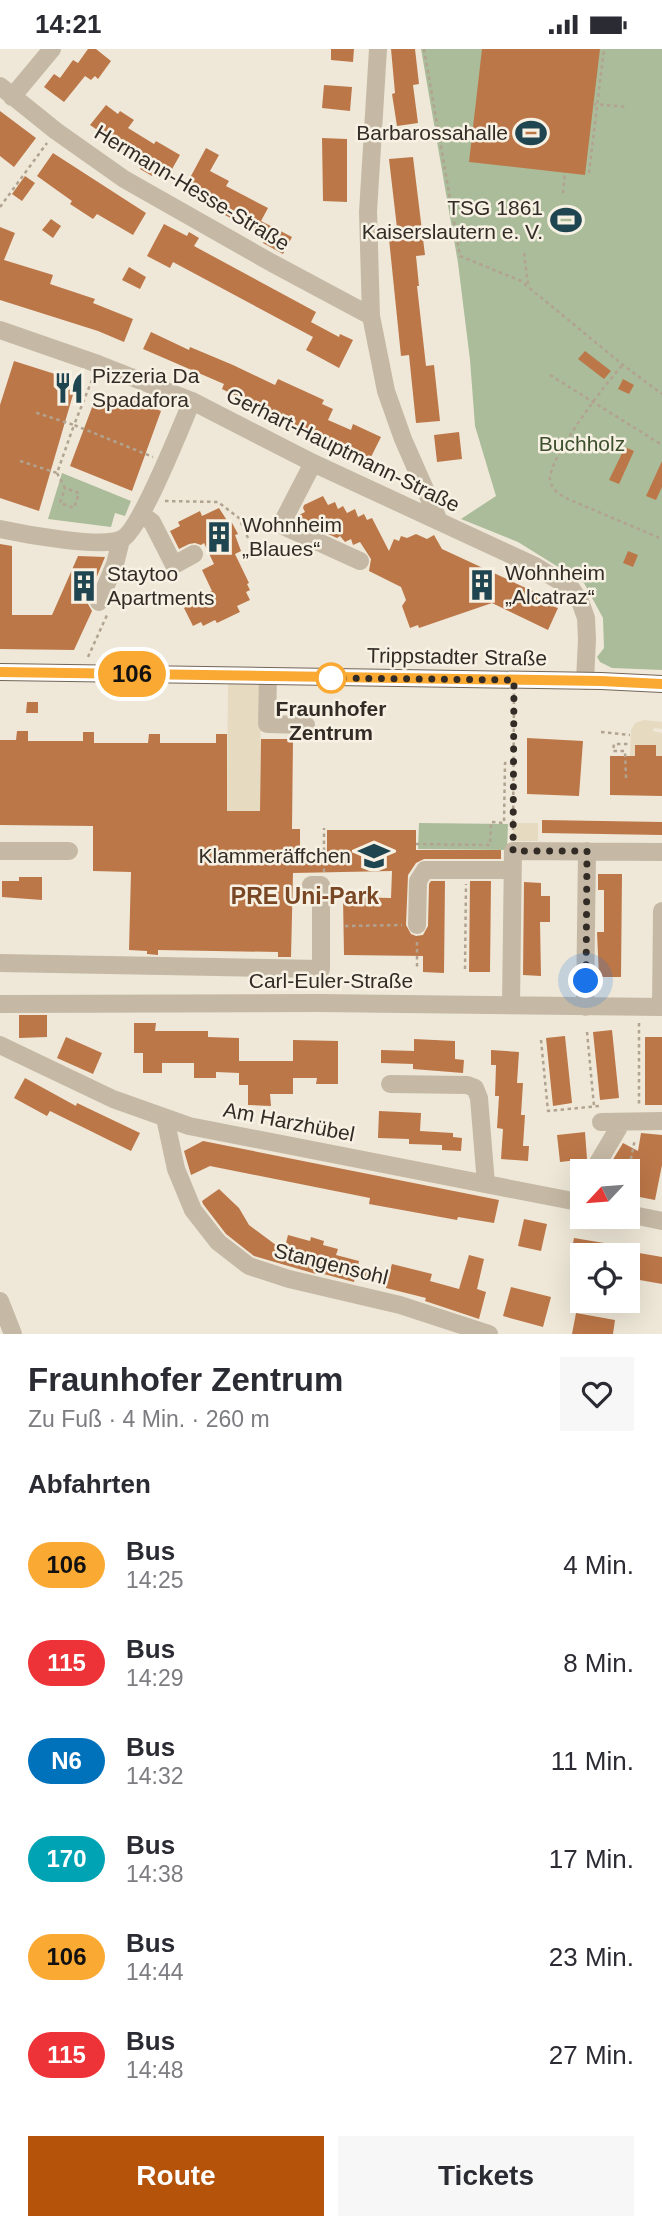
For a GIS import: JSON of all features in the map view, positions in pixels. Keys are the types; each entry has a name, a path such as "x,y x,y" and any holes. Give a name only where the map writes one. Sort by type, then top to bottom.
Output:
{"main road":[{"name":"Trippstadter Straße","path":"0,672 662,684"}],"street":[{"path":"6,92 52,49"},
{"path":"378,49 368,212 371,316 386,391 403,439 439,521"},
{"name":"Hermann-Hesse-Straße","path":"6,92 124,179 371,316"},
{"name":"Gerhart-Hauptmann-Straße","path":"0,330 98,364 192,401 313,463 535,566 571,588 580,601 586,618 585,681"},
{"path":"99,602 115,564 121,540 144,507 192,401"},
{"path":"313,463 281,525 360,561"},
{"path":"144,507 174,565 194,555"},
{"path":"0,529 49,538 100,542 121,540"},
{"path":"268,677 267,724 306,725"},
{"path":"0,851 69,851"},
{"path":"511,1004 513,851 662,852"},
{"path":"585,1007 587,851"},
{"path":"417,925 418,881 425,870 512,870"},
{"path":"0,963 321,969 316,885"},
{"path":"662,911 662,1007"},
{"name":"Carl-Euler-Straße","path":"0,1004 511,1004 662,1007"},
{"name":"Am Harzhübel","path":"0,1045 113,1099 189,1126 486,1184 570,1196"},
{"path":"390,1084 467,1085 475,1088 480,1098 486,1184"},
{"path":"598,1111 622,1122 662,1121"},
{"name":"Stangensohl","path":"165,1118 176,1169 193,1210 218,1242 250,1266 289,1279 400,1305 489,1334"},
{"path":"600,1159 622,1122"},
{"path":"640,1216 661,1221"},
{"path":"0,1301 13,1334"}],"path":[{"path":"424,49 460,256 522,281 662,394"},
{"path":"589,173 595,105 604,49"},
{"path":"595,105 628,107"},
{"path":"0,207 48,140"},
{"path":"563,193 565,173"},
{"path":"524,253 528,286"},
{"path":"623,365 592,403 551,468 550,482 556,492 568,499 662,538"},
{"path":"57,473 94,374"},
{"path":"550,375 662,445"},
{"path":"34,412 155,458"},
{"path":"20,461 57,473 65,488 79,493 74,508 60,503 65,488"},
{"path":"144,507 218,502 239,518 248,538"},
{"path":"85,663 97,637"},
{"path":"513,851 514,680"},
{"path":"601,731 630,735"},
{"path":"626,778 625,751 613,751 614,744 629,744"},
{"path":"416,844 490,845 491,822 504,823 505,763 513,764"},
{"path":"316,885 324,878 324,828"},
{"path":"465,969 467,870"},
{"path":"345,926 417,925 417,968"},
{"path":"639,1007 639,1047"},
{"path":"541,1040 548,1111 598,1111 587,1033"}],"green space":[{"name":"Buchholz","path":"421,49 662,49 662,670 612,668 600,662 597,657 604,648 603,618 584,583 518,542 461,519 496,496 475,426 458,263"},
{"path":"62,473 131,501 125,516 115,513 111,527 48,519"},
{"path":"419,823 508,824 507,850 418,849"}],"shaded area":[{"path":"228,676 261,677 260,811 227,811"},
{"path":"644,720 662,722 662,729 654,728 653,731 662,733 662,756 630,756 631,730 635,723"},
{"path":"513,823 538,823 538,841 513,841"}],"building":[{"path":"88,49 96,49 111,61 98,79 95,76 91,80 85,76 64,102 44,87 54,74 60,78 73,60 78,63"},
{"path":"331,49 354,49 353,62 331,60"},
{"path":"391,49 415,49 419,84 413,85 418,123 397,126 392,94 395,93"},
{"name":"Barbarossahalle","path":"482,49 600,49 585,175 469,162"},
{"path":"324,85 352,87 350,111 322,108"},
{"path":"106,105 118,114 120,111 134,120 128,128 154,144 156,141 180,155 167,178 155,171 152,176 140,169 142,164 102,139 105,135 90,125"},
{"path":"0,111 36,138 14,167 0,156"},
{"path":"322,138 347,139 347,202 323,201"},
{"path":"206,148 219,155 210,171 229,181 226,186 268,208 261,221 292,237 283,254 263,243 266,237 184,189"},
{"path":"53,153 146,213 133,235 97,214 93,219 70,204 72,201 37,176"},
{"path":"413,157 425,255 416,256 417,286 426,366 434,365 440,421 416,423 409,355 401,356 388,229 397,228 389,159"},
{"path":"25,176 35,183 22,201 12,194"},
{"path":"51,219 61,226 53,238 42,230"},
{"path":"164,224 187,236 189,232 199,238 194,246 316,312 311,322 339,337 340,334 353,340 339,368 306,350 313,337 173,262 170,268 147,256"},
{"path":"0,227 15,233 4,260 53,275 50,284 95,299 93,303 133,319 124,342 0,300"},
{"path":"129,267 146,277 140,289 122,280"},
{"path":"151,332 275,385 278,379 324,400 322,404 333,409 328,420 351,430 353,424 381,437 369,461 292,423 291,425 263,412 264,410 222,389 224,384 143,349"},
{"path":"585,351 611,371 604,379 578,359"},
{"path":"14,361 77,381 39,511 0,498 0,405"},
{"path":"623,379 634,385 629,394 618,389"},
{"path":"97,394 117,403 121,395 161,411 132,491 70,466"},
{"path":"459,432 462,459 437,462 434,435"},
{"path":"625,447 634,451 619,484 609,480"},
{"path":"662,461 662,487 656,500 646,496"},
{"name":"Wohnheim „Alcatraz“","path":"323,496 328,505 335,502 338,509 343,506 347,513 355,509 358,517 364,514 367,520 372,518 389,551 394,539 399,541 401,536 407,538 416,534 427,539 434,535 442,549 554,601 552,606 558,608 548,630 492,603 419,628 418,625 410,628 402,606 406,600 401,587 369,571 371,559 360,542 353,545 351,539 345,542 340,536 337,538 328,534 324,526 318,529 313,527 312,523 308,525 302,522 299,515 305,512 304,505"},
{"path":"219,508 238,534 235,535 241,551 235,554 249,583 247,584 250,590 246,592 250,600 237,606 240,612 217,623 215,620 203,626 201,622 193,626 184,608 192,604 190,601 212,591 202,570 214,564 204,543 189,544 179,549 170,531 180,526 178,522 200,511 202,516"},
{"name":"Staytoo Apartments","path":"0,544 12,546 12,615 52,615 78,556 105,557 88,598 92,611 74,650 0,649"},
{"path":"628,551 638,555 633,567 623,563"},
{"path":"27,702 38,702 38,713 26,713"},
{"path":"17,731 28,731 28,741 83,741 83,732 94,732 94,743 148,743 149,734 160,734 160,743 216,743 216,734 227,734 227,811 260,811 261,739 293,739 292,829 300,829 300,860 327,860 327,830 416,830 416,850 501,850 501,859 424,859 416,863 408,875 406,925 411,934 416,936 423,935 428,926 429,884 431,881 445,881 444,973 423,972 423,956 344,955 343,897 391,898 392,871 293,873 291,957 278,957 278,952 158,950 158,955 129,950 131,872 93,871 93,826 0,825 0,740 16,740"},
{"path":"527,738 583,741 579,796 527,794"},
{"path":"635,745 656,745 656,756 662,756 662,796 610,795 610,756 635,756"},
{"path":"542,820 662,822 662,835 542,833"},
{"path":"598,874 622,874 621,977 599,977 597,932 604,932 604,890 598,890"},
{"path":"19,877 42,877 42,900 2,897 2,881 19,881"},
{"path":"470,881 491,881 490,972 469,972"},
{"path":"524,882 541,883 541,896 550,896 550,922 540,922 541,976 523,975"},
{"path":"19,1015 47,1015 47,1037 19,1038"},
{"path":"134,1023 156,1023 155,1031 208,1031 208,1037 239,1038 239,1061 293,1061 293,1040 338,1041 338,1084 316,1084 317,1078 293,1078 293,1094 270,1094 271,1106 248,1105 248,1085 239,1085 239,1073 216,1072 216,1078 194,1078 194,1063 162,1063 162,1073 143,1073 143,1053 134,1053"},
{"path":"612,1030 619,1098 600,1100 593,1032"},
{"path":"565,1036 572,1103 553,1106 546,1038"},
{"path":"66,1037 102,1053 93,1074 57,1058"},
{"path":"645,1037 662,1037 662,1105 645,1105"},
{"path":"414,1039 455,1041 455,1059 464,1060 463,1073 413,1069 413,1064 381,1063 381,1050 414,1051"},
{"path":"491,1050 519,1052 517,1083 523,1083 521,1115 525,1115 523,1146 529,1146 528,1161 501,1159 503,1129 497,1128 499,1096 495,1096 496,1065 491,1065"},
{"path":"25,1078 76,1106 77,1103 140,1133 131,1151 50,1111 47,1116 14,1098"},
{"path":"379,1111 421,1113 420,1131 453,1133 453,1137 462,1138 461,1151 442,1150 442,1145 409,1144 409,1139 378,1138"},
{"path":"585,1132 587,1159 560,1162 557,1135"},
{"path":"641,1133 662,1135 662,1165 655,1200 640,1197 640,1159 613,1159 623,1143 638,1151"},
{"path":"203,1141 499,1200 494,1223 458,1217 457,1220 369,1204 370,1198 210,1166 191,1175 184,1151"},
{"path":"219,1189 239,1208 249,1225 284,1251 288,1235 310,1241 311,1237 324,1241 323,1245 338,1249 336,1255 359,1261 358,1266 389,1274 392,1264 432,1274 430,1281 459,1289 469,1255 484,1259 477,1289 486,1292 479,1319 425,1301 426,1298 386,1288 386,1285 355,1277 354,1282 316,1274 254,1256 226,1234 203,1204 202,1201"},
{"path":"524,1219 547,1224 541,1251 518,1246"},
{"path":"574,1238 604,1243 573,1243"},
{"path":"640,1253 662,1257 662,1284 640,1280"},
{"path":"511,1287 551,1297 543,1327 503,1316"},
{"path":"576,1313 615,1320 613,1334 572,1334"}],"bus line":[{"name":"106","path":"0,672 662,684"}],"place":[{"name":"Barbarossahalle","path":"531,133"},
{"name":"TSG 1861 Kaiserslautern e. V.","path":"566,220"},
{"name":"Pizzeria Da Spadafora","path":"69,388"},
{"name":"Wohnheim „Blaues“","path":"219,537"},
{"name":"Wohnheim „Alcatraz“","path":"482,585"},
{"name":"Staytoo Apartments","path":"84,586"},
{"name":"Fraunhofer Zentrum","path":"331,678"},
{"name":"Klammeräffchen","path":"374,856"}],"district":[{"name":"PRE Uni-Park","path":"305,896"}],"route":[{"path":"331,678 514,680 513,851 587,851 586,981"}]}
